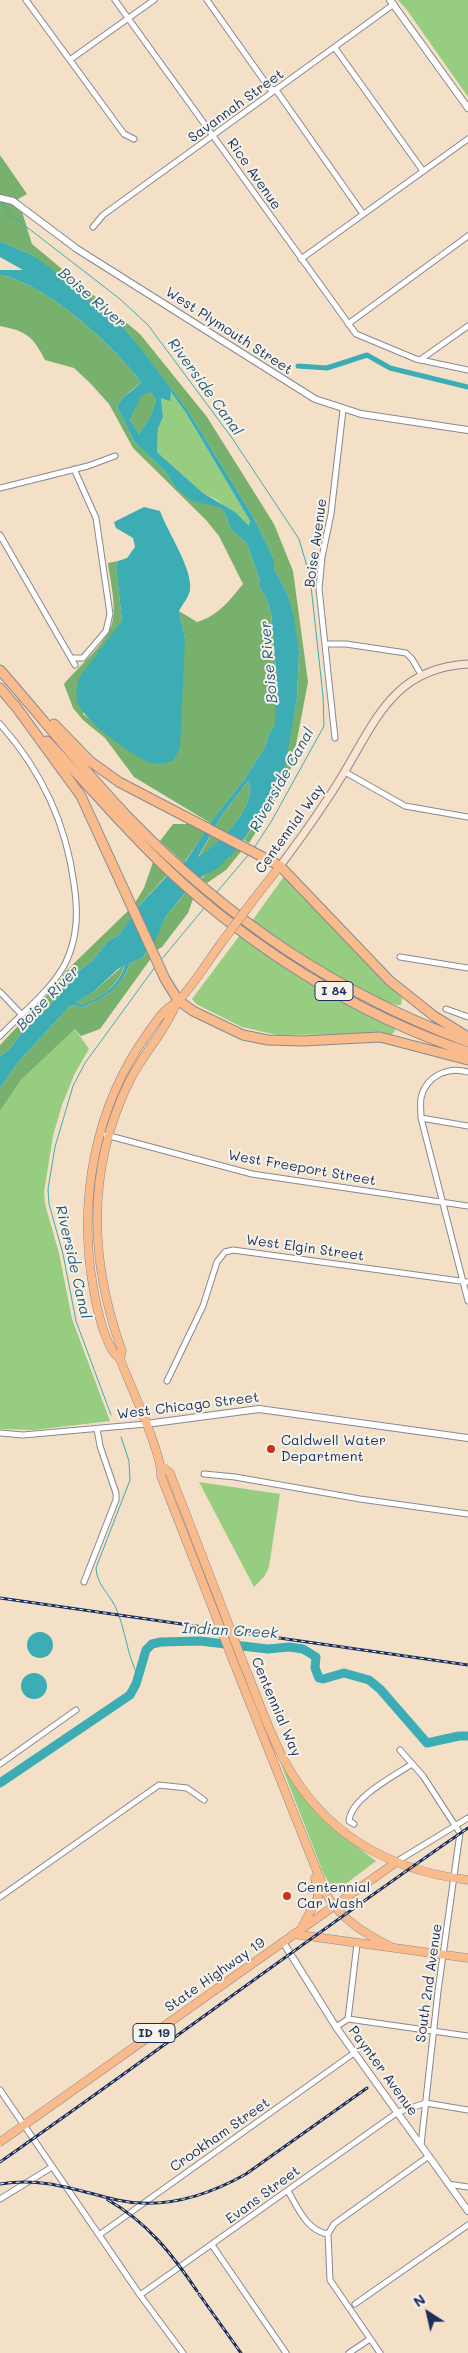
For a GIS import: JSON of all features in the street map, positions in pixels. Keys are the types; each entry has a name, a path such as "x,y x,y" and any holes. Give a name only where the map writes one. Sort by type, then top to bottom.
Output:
{"highway":[{"path":"1,670 91,762 119,782 180,812 280,866 390,981 434,1016 468,1037"},
{"name":"I 84","path":"1,670 149,845"},
{"name":"I 84","path":"0,688 149,845 261,944 335,992 423,1035 468,1052"},
{"path":"14,704 81,796 165,979 178,1000 193,1012 243,1035 268,1040 380,1037 468,1060"},
{"name":"I 84","path":"214,904 297,959 338,983 396,1013 468,1042"}],"main road":[{"name":"Centennial Way","path":"391,1947 356,1928 334,1906 322,1886 161,1476 162,1467 146,1424 120,1359 113,1354 102,1322 90,1266 88,1204 91,1174 100,1133 114,1094 133,1056 164,1011 178,1000 313,821 345,772 382,707 406,684 422,676 448,666 468,664"},
{"name":"Centennial Way","path":"120,1359 122,1350 104,1294 96,1237 96,1204 109,1136 130,1081 150,1046 172,1016 178,1000"},
{"name":"Centennial Way","path":"162,1467 170,1473 244,1664 284,1759 303,1791 336,1826 374,1853 395,1863 454,1879 468,1880"},
{"path":"284,1788 285,1802 318,1891 316,1902 301,1929"},
{"name":"State Highway 19","path":"0,2142 395,1863"},
{"path":"293,1934 468,1958"}],"street":[{"path":"26,0 124,134 134,139"},
{"name":"Rice Avenue","path":"115,0 356,334 385,348 420,360 468,370"},
{"path":"71,60 154,0"},
{"path":"207,0 270,89 276,90 363,214"},
{"path":"392,2 468,108"},
{"name":"Savannah Street","path":"93,227 105,213 335,48 392,2"},
{"path":"335,48 423,171"},
{"path":"301,260 468,139"},
{"name":"West Plymouth Street","path":"1,198 12,201 77,248 300,390 343,410 375,417 468,430"},
{"path":"348,324 468,236"},
{"path":"420,360 468,326"},
{"name":"Boise Avenue","path":"335,738 319,589 320,572 331,514 343,410"},
{"path":"0,488 74,469 115,456"},
{"path":"72,658 83,658 88,654 106,632 110,614 96,518 74,469"},
{"path":"0,535 75,665"},
{"path":"325,644 346,644 406,653 422,676"},
{"path":"0,724 29,759 54,806 72,863 78,914 75,934 65,963 56,977 0,1036"},
{"path":"345,772 405,806 468,817"},
{"path":"400,958 468,968"},
{"path":"0,992 21,1014"},
{"path":"446,1009 468,1017"},
{"path":"468,1072 459,1069 436,1075 424,1090 421,1100 421,1118 465,1282 468,1301"},
{"path":"421,1118 468,1126"},
{"name":"West Freeport Street","path":"100,1133 248,1173 468,1206"},
{"name":"West Elgin Street","path":"167,1381 202,1306 217,1262 225,1252 232,1250 465,1282"},
{"name":"West Chicago Street","path":"0,1433 23,1435 97,1429 259,1409 468,1438"},
{"path":"84,1582 116,1500 116,1493 100,1446 97,1429"},
{"path":"204,1474 235,1477 360,1499 468,1514"},
{"path":"0,1764 76,1710"},
{"path":"400,1750 456,1825"},
{"path":"354,1824 349,1821 350,1812 363,1798 412,1764"},
{"path":"0,1897 159,1785 187,1788 204,1800"},
{"path":"395,1863 468,1818"},
{"name":"South 2nd Avenue","path":"421,2145 433,2031 460,1833 456,1825"},
{"name":"Paynter Avenue","path":"283,1942 336,2027 468,2211"},
{"path":"348,2019 357,1944"},
{"path":"336,2027 348,2019 468,2036"},
{"name":"Crookham Street","path":"99,2235 354,2053"},
{"path":"0,2090 140,2295 183,2353"},
{"path":"426,2103 468,2110"},
{"name":"Evans Street","path":"140,2295 398,2112 426,2103"},
{"path":"380,2353 330,2280 328,2234 334,2224 428,2156"},
{"path":"0,2199 52,2167"},
{"path":"448,2184 468,2187"},
{"path":"288,2191 305,2220 319,2233 328,2234"},
{"path":"356,2304 468,2225"},
{"path":"212,2245 286,2353"},
{"path":"349,2353 370,2339"}],"green space":[{"path":"398,0 468,0 468,97 407,10"},
{"path":"0,155 27,194 18,199 32,244 140,334 207,417 274,524 293,571 308,682 292,766 270,810 249,843 244,840 268,804 272,787 282,775 297,698 299,652 288,595 274,568 274,559 254,518 189,412 126,330 32,255 0,241"},
{"path":"0,275 18,280 57,303 96,334 129,367 141,382 124,396 117,407 135,443 165,471 175,487 221,508 227,517 230,528 247,544 260,581 258,585 266,597 271,613 278,693 275,698 275,724 268,736 266,745 244,780 219,811 212,824 134,777 105,738 83,720 73,708 64,684 109,632 113,617 113,602 108,563 118,561 116,566 122,621 83,714 122,745 146,761 185,638 179,611 197,622 217,612 243,584 219,536 206,520 133,448 109,404 91,384 74,368 45,360 37,345 28,336 16,330 0,326"},
{"path":"151,391 156,399 151,415 139,434 130,420 142,394"},
{"path":"171,392 186,413 250,521 250,527 217,500 203,493 157,452 158,429 163,417 161,397 170,396"},
{"path":"248,781 250,791 248,802 242,813 225,835 198,858 222,815"},
{"path":"173,824 195,824 207,830 184,863 160,841"},
{"path":"238,848 244,848 226,870 207,883 201,879"},
{"path":"153,862 167,875 137,908 135,903 144,888"},
{"path":"285,875 364,961 402,998 401,1005 390,1003 351,984 252,921"},
{"path":"186,892 193,899 188,913 162,947 157,950 153,943 165,918"},
{"path":"130,909 133,915 119,935 108,941 92,961 73,976 57,994 49,1007 30,1021 9,1050 0,1056 0,1045 53,989 66,971"},
{"path":"240,935 394,1027 395,1031 392,1034 277,1035 242,1027 196,1004 192,999"},
{"path":"149,949 152,957 100,1029 81,1036 75,1029 21,1080 0,1111 0,1088 19,1061 70,1006 74,1005 81,1008 111,992 122,980 130,963 142,958"},
{"path":"125,964 119,978 103,994 82,1005 75,1002 92,993"},
{"path":"75,1029 89,1049 75,1073 62,1105 53,1136 44,1192 45,1204 59,1253 72,1319 110,1421 34,1430 0,1429 0,1111 21,1080"},
{"path":"199,1482 280,1494 269,1567 264,1577 254,1587"},
{"path":"281,1764 319,1814 339,1833 376,1861 335,1892 324,1875"}],"water":[{"path":"0,241 32,255 60,275 126,330 189,412 254,518 274,559 274,568 288,595 299,652 297,698 282,775 272,786 268,804 238,848 219,867 202,877 184,894 165,918 155,941 142,958 130,963 117,986 105,996 81,1008 74,1005 70,1006 19,1061 0,1088 0,1056 9,1050 30,1021 49,1007 57,994 73,976 92,961 108,941 119,935 138,907 166,877 186,861 219,811 244,780 266,745 268,736 275,724 275,698 278,693 271,613 266,597 258,585 260,581 247,544 230,528 227,517 221,508 190,500 175,487 165,471 135,443 117,407 121,399 141,382 129,367 96,334 57,303 38,290 18,280 0,275 0,270 23,270 0,257","holes":["151,392 156,399 151,415 139,434 130,420 142,395","171,392 186,413 250,521 249,526 235,512 203,493 157,452 158,429 163,417 161,398 170,401","248,781 250,791 248,802 242,813 225,835 198,857 222,815","125,965 114,985 108,990 82,1005 76,1002 92,993"]},
{"path":"144,507 160,511 184,561 190,581 189,593 179,611 185,638 180,748 173,761 160,764 138,757 108,736 89,719 78,703 77,697 77,686 80,676 122,621 116,566 118,561 127,558 135,547 133,538 116,528 114,522"},
{"path":"40,1632 49,1636 53,1645 49,1654 40,1658 31,1654 27,1645 31,1636"},
{"path":"34,1673 43,1677 47,1686 43,1695 34,1699 25,1695 21,1686 25,1677"}],"waterway":[{"name":"Riverside Canal","path":"0,201 10,214 120,299 148,325 232,438 299,539 310,577 323,696 324,726 271,822 254,848"},
{"path":"298,366 327,368 367,355 390,368 468,387"},
{"name":"Riverside Canal","path":"217,892 250,853"},
{"name":"Riverside Canal","path":"161,960 205,907"},
{"name":"Riverside Canal","path":"111,1415 76,1321 63,1254 49,1204 48,1189 55,1147 73,1086 85,1063 155,967"},
{"name":"Riverside Canal","path":"121,1437 129,1461 130,1480 96,1568 98,1579 119,1615 131,1659 138,1676"},
{"name":"Indian Creek","path":"0,1783 130,1695 136,1684 146,1650 152,1644 161,1642 200,1641 268,1649 289,1647 303,1649 316,1657 315,1668 319,1678 323,1679 344,1673 369,1680 380,1689 427,1743 459,1736 468,1736"}],"railway":[{"path":"0,1598 468,1665"},
{"path":"0,2162 468,1828"},
{"path":"0,2184 16,2182 45,2183 134,2203 167,2202 200,2195 246,2174 367,2088"},
{"path":"108,2200 135,2218 158,2240 197,2291"},
{"path":"199,2294 241,2353"}],"place":[{"name":"Caldwell Water Department","path":"271,1449"},
{"name":"Centennial Car Wash","path":"287,1896"}],"water label":[{"name":"Boise River","path":"92,298"},
{"name":"Boise River","path":"269,662"},
{"name":"Boise River","path":"48,998"}]}
